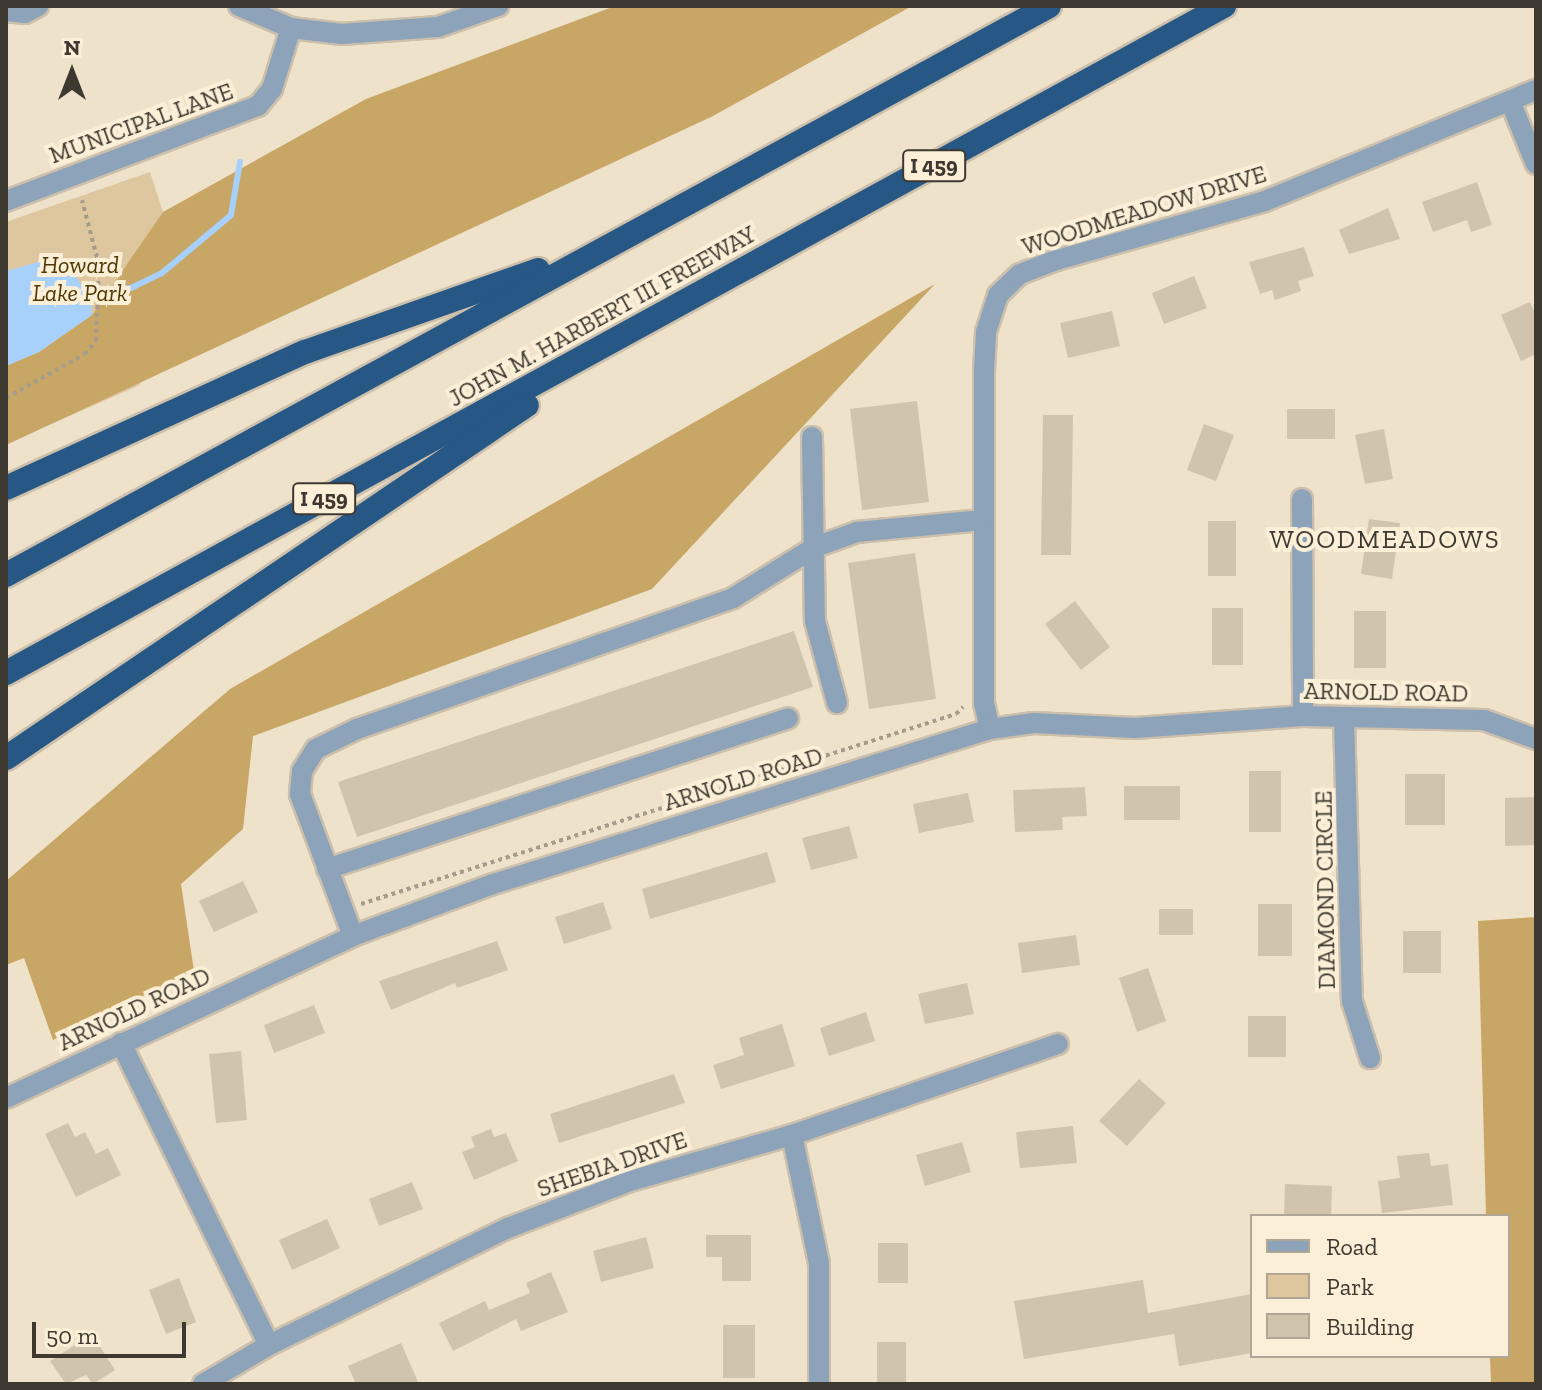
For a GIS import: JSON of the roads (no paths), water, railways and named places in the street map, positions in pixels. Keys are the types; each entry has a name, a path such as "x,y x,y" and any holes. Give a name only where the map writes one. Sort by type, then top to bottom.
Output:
{"highway":[{"path":"6,575 1049,6"},
{"name":"JOHN M. HARBERT III FREEWAY","path":"6,673 1224,6"},
{"path":"6,488 305,352 601,248"},
{"path":"6,758 643,326"}],"street":[{"path":"7,12 38,6"},
{"path":"239,6 291,28 387,34 438,27 498,6"},
{"name":"MUNICIPAL LANE","path":"6,201 249,112 272,89 291,28"},
{"name":"WOODMEADOW DRIVE","path":"990,729 984,703 982,520 986,332 998,295 1020,274 1265,201 1536,90"},
{"path":"1510,101 1536,164"},
{"path":"812,437 815,621 837,703"},
{"path":"1302,499 1303,716"},
{"path":"353,936 300,794 302,771 316,749 357,729 733,598 815,547 857,532 982,520"},
{"name":"ARNOLD ROAD","path":"6,1098 353,936 490,885 990,729 1034,723 1135,728 1303,716 1484,720 1536,739"},
{"path":"327,869 788,718"},
{"name":"DIAMOND CIRCLE","path":"1344,719 1352,1001 1370,1058"},
{"path":"121,1043 269,1345"},
{"name":"SHEBIA DRIVE","path":"203,1384 269,1345 508,1228 627,1182 792,1135 1058,1044"},
{"path":"792,1135 819,1263 819,1384"}],"water":[{"path":"49,259 77,278 91,300 92,315 39,352 6,366 6,271"}],"waterway":[{"path":"81,290 131,288 162,273 231,215 240,162"}],"district":[{"name":"WOODMEADOWS","path":"1385,540"}],"park label":[{"name":"Howard Lake Park","path":"80,279"}]}
